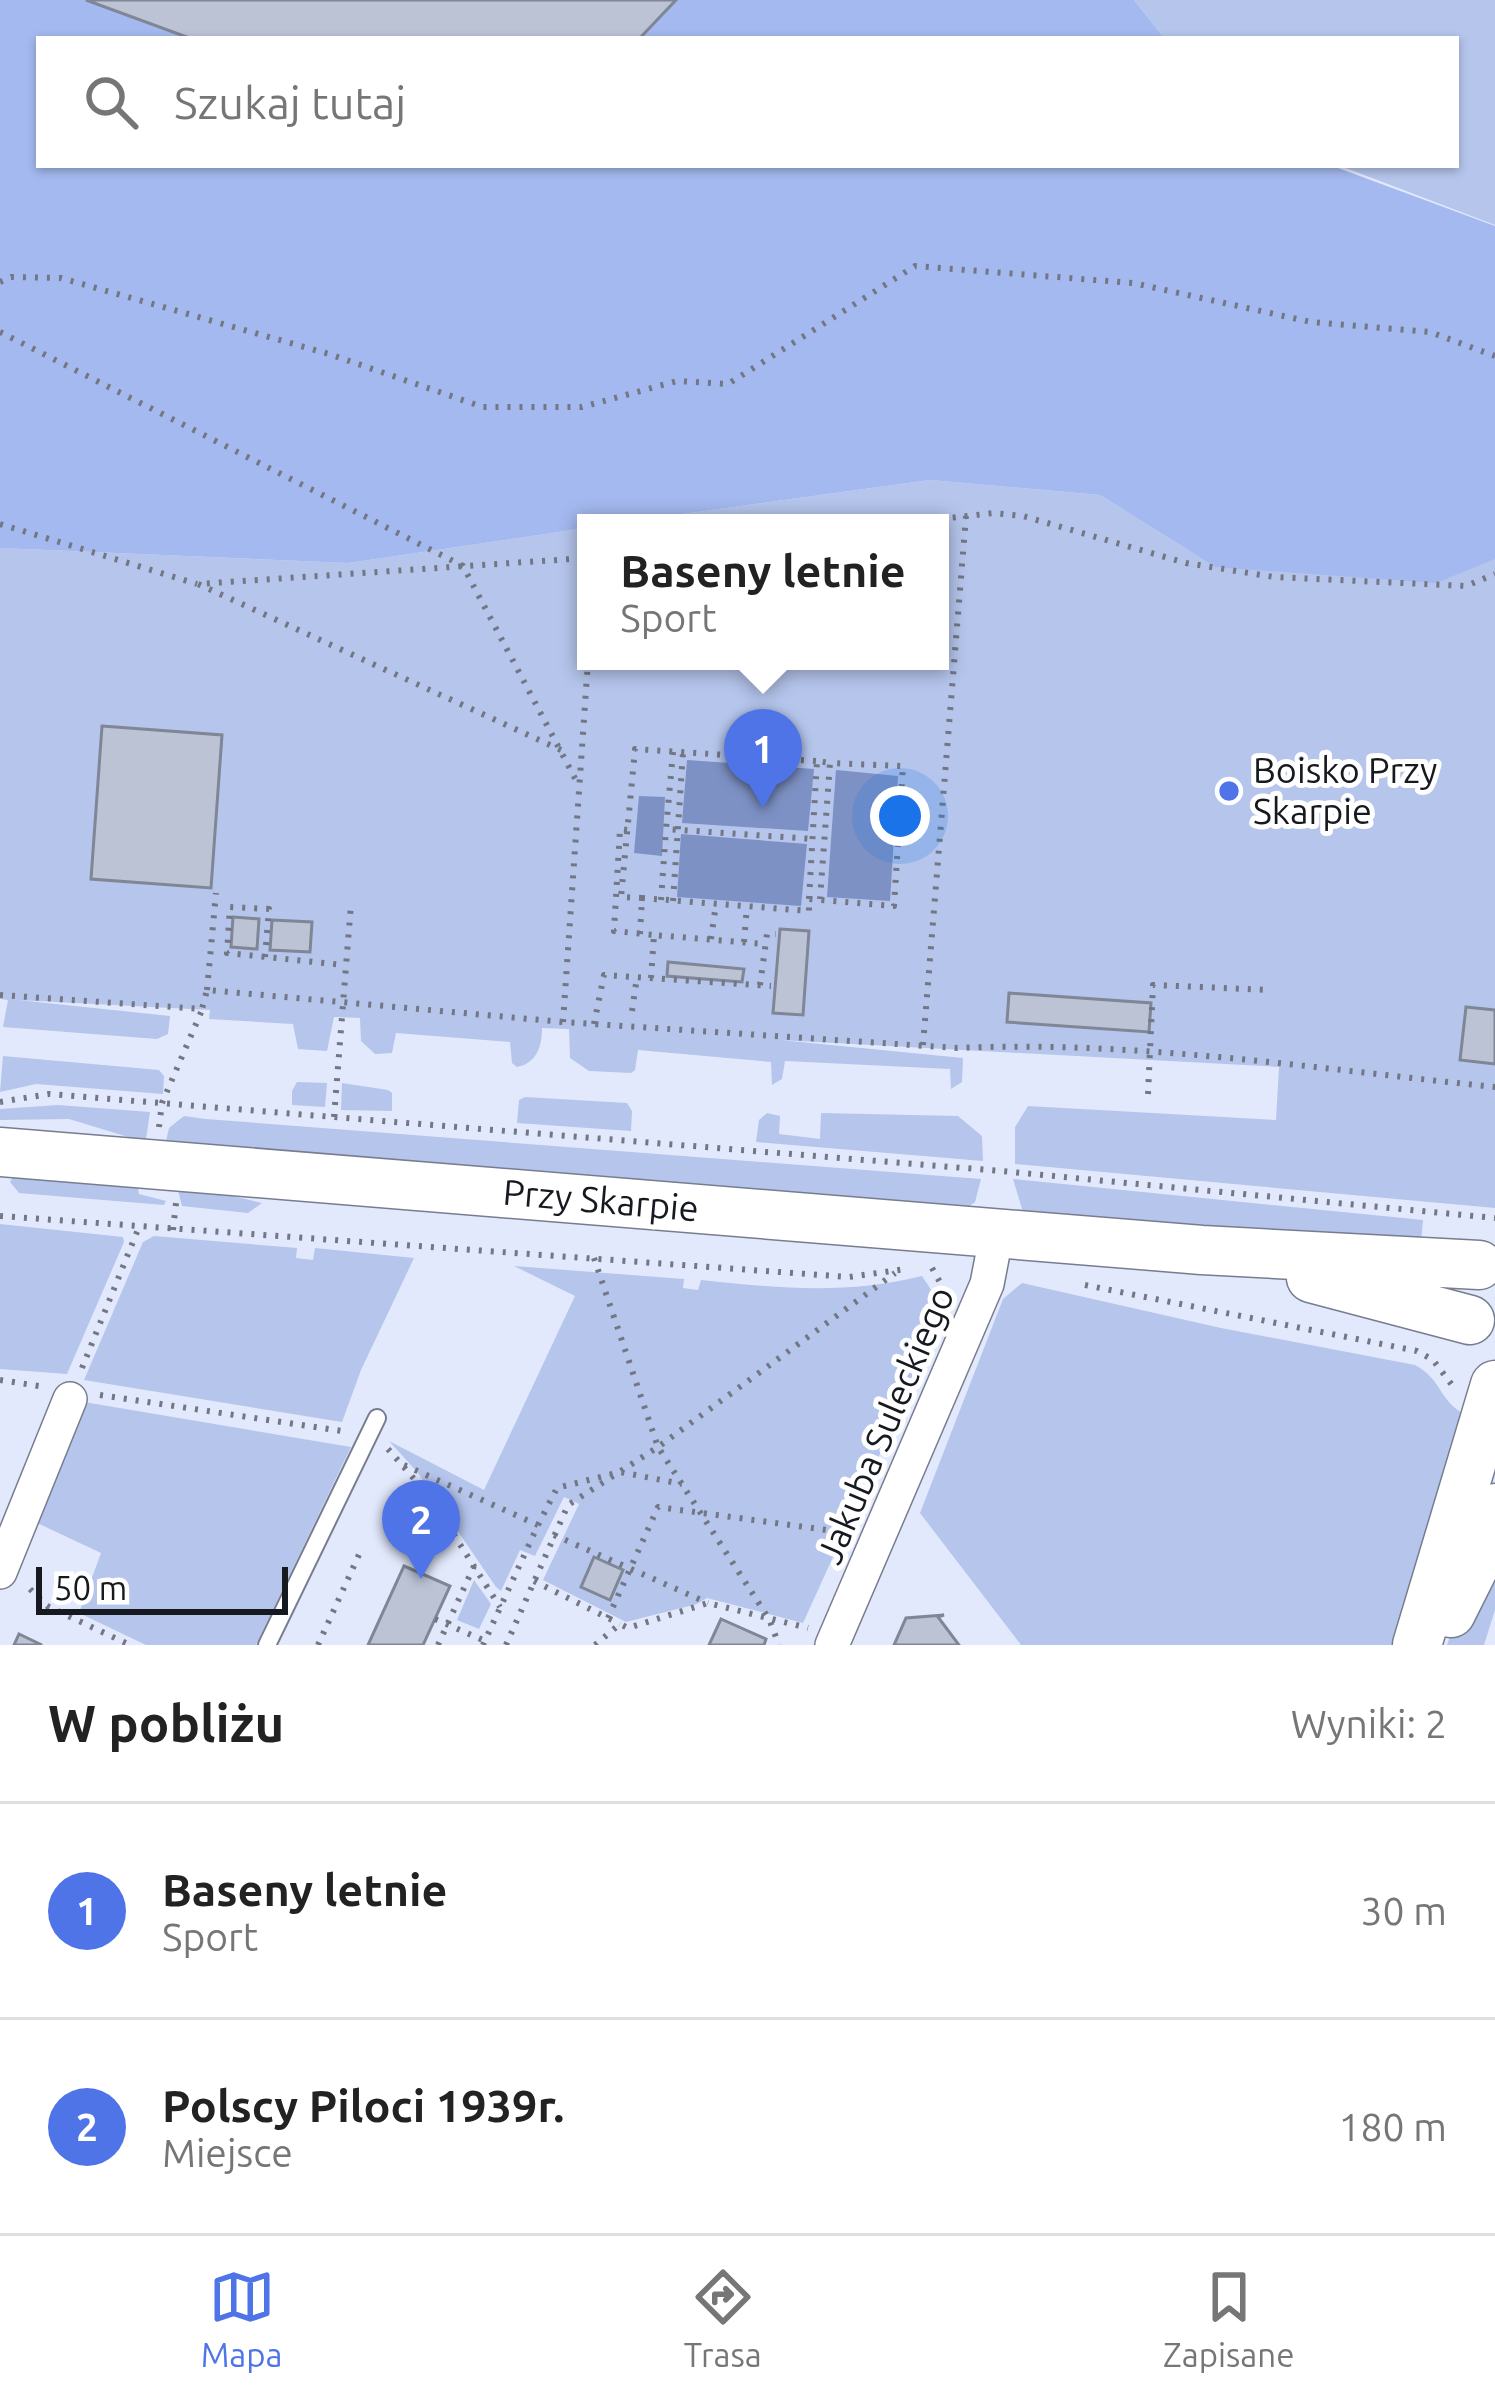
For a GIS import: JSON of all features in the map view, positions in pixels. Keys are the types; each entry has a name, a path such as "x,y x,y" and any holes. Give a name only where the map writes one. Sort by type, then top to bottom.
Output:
{"street":[{"name":"Przy Skarpie","path":"0,1152 995,1252 1202,1250 1487,1258"},
{"name":"Przy Skarpie","path":"1202,1250 1482,1334"},
{"name":"Jakuba Suleckiego","path":"822,1637 995,1252"},
{"path":"1482,1334 1467,1291 1487,1258"},
{"path":"1418,1645 1474,1386"},
{"path":"2,1568 71,1395"},
{"path":"1437,1645 1483,1549 1495,1508"}],"lane":[{"path":"267,1645 377,1418"}],"path":[{"path":"0,282 11,277 61,278 329,354 483,407 582,407 677,381 728,384 916,266 1133,283 1311,322 1430,332 1495,356"},
{"path":"0,332 463,566 578,784"},
{"path":"923,1046 966,516"},
{"path":"949,518 1023,516 1186,563 1274,577 1466,586 1495,574"},
{"path":"0,524 198,584 561,750"},
{"path":"198,584 577,559"},
{"path":"562,1022 587,670"},
{"path":"809,899 894,906 903,766 634,749 621,897 809,911 809,899 817,761"},
{"path":"661,900 673,752"},
{"path":"673,901 683,752"},
{"path":"820,899 830,763"},
{"path":"627,830 620,829 614,931 765,944"},
{"path":"666,829 813,839"},
{"path":"0,995 202,1010 216,893"},
{"path":"640,934 642,898"},
{"path":"334,1117 351,904"},
{"path":"711,939 716,904"},
{"path":"744,942 748,906"},
{"path":"265,957 269,909 230,907 226,953 265,957 344,965"},
{"path":"760,985 766,934 776,934"},
{"path":"651,978 654,935"},
{"path":"594,1024 604,975 771,986"},
{"path":"632,1011 637,977"},
{"path":"741,994 742,984"},
{"path":"1148,1094 1154,985 1271,990"},
{"path":"207,990 562,1022 923,1046 1015,1044 1148,1052 1495,1087"},
{"path":"0,1102 49,1094 1001,1171 1495,1218"},
{"path":"0,1216 849,1277 995,1252"},
{"path":"71,1395 140,1227"},
{"path":"594,1258 658,1447 769,1619 779,1645"},
{"path":"506,1645 568,1504 658,1447 898,1270"},
{"path":"1072,1282 1417,1351 1474,1386"},
{"path":"0,1380 71,1395 342,1431 386,1447 429,1496 500,1607"},
{"path":"400,1463 538,1525"},
{"path":"435,1619 484,1643 557,1488 620,1472 682,1484"},
{"path":"608,1618 658,1507 853,1534"},
{"path":"554,1535 708,1603 822,1637"},
{"path":"317,1645 362,1548"},
{"path":"438,1645 473,1566"},
{"path":"2,1568 46,1606 130,1645"},
{"path":"534,1581 628,1628 708,1603"},
{"path":"506,1595 527,1597"},
{"path":"595,1645 620,1624"}],"shaded area":[{"path":"0,0 86,0 184,36 36,36 36,168 1338,168 1495,226 1495,559 1436,583 1215,567 1100,495 930,480 683,514 577,514 577,529 348,563 0,548"},
{"path":"676,0 1134,0 1163,36 642,36"},
{"path":"1134,0 1495,0 1495,225 1346,168 1459,168 1459,36 1163,36"},
{"path":"930,480 1100,495 1215,567 1495,559 1495,1208 1015,1164 1015,1127 1028,1106 1276,1120 1279,1067 780,1040 963,1058 962,1082 951,1089 950,1069 785,1061 782,1079 772,1085 771,1062 638,1050 631,1073 589,1071 570,1058 569,1029 542,1028 537,1053 517,1067 512,1063 510,1042 396,1033 392,1053 375,1054 361,1041 360,1018 334,1017 327,1051 298,1049 293,1024 209,1019 210,1010 18,1000 170,1016 168,1034 157,1039 3,1027 8,1000 0,999 0,548 348,563 577,529 577,670 949,670 949,514 683,514"},
{"path":"687,760 814,769 808,831 682,823"},
{"path":"836,770 898,776 890,901 827,897"},
{"path":"639,796 665,797 662,856 634,853"},
{"path":"681,834 807,844 801,906 677,897"},
{"path":"3,1056 159,1070 164,1076 163,1094 36,1084 0,1092"},
{"path":"297,1082 327,1083 325,1107 292,1105"},
{"path":"342,1083 388,1090 392,1111 341,1110"},
{"path":"519,1100 627,1103 632,1111 631,1131 517,1123"},
{"path":"58,1105 150,1112 146,1139 69,1119 0,1120 0,1109"},
{"path":"767,1113 780,1116 779,1134 820,1139 821,1113 958,1116 982,1136 983,1161 756,1142 759,1120"},
{"path":"184,1116 981,1179 975,1202 964,1210 164,1150 169,1128"},
{"path":"13,1177 137,1181 139,1194 166,1201 164,1205 19,1193 10,1182"},
{"path":"1013,1179 1423,1220 1420,1253 1023,1212"},
{"path":"176,1183 262,1203 248,1213 182,1206"},
{"path":"0,1224 123,1237 67,1374 0,1369"},
{"path":"154,1236 297,1248 296,1258 313,1260 315,1248 414,1258 342,1422 84,1380 143,1242"},
{"path":"514,1266 684,1279 683,1288 698,1290 701,1280 839,1288 922,1276 945,1311 803,1623 707,1598 626,1622 543,1580 579,1504 564,1497 535,1556 520,1550 501,1591 496,1587 418,1473 389,1441 484,1490 575,1296"},
{"path":"1022,1283 1415,1365 1425,1371 1453,1406 1474,1419 1403,1645 1021,1645 920,1513 1003,1299"},
{"path":"84,1402 351,1447 256,1645 146,1645 79,1613 101,1553 33,1521"},
{"path":"1495,1568 1495,1610 1484,1645 1447,1645 1458,1614"},
{"path":"474,1580 491,1604 479,1629 457,1620"}],"building":[{"path":"86,0 676,0 642,36 184,36"},
{"path":"102,726 222,735 211,888 91,879"},
{"path":"233,917 259,919 257,949 231,947"},
{"path":"272,920 312,922 310,952 270,950"},
{"path":"780,929 809,931 803,1015 773,1013"},
{"path":"668,962 744,969 742,982 667,976"},
{"path":"1009,993 1151,1003 1149,1032 1007,1022"},
{"path":"1466,1007 1495,1010 1495,1064 1460,1060"},
{"path":"594,1557 623,1570 610,1600 581,1587"},
{"path":"404,1566 450,1586 423,1645 368,1645"},
{"path":"944,1615 938,1617 959,1645 894,1645 906,1618"},
{"path":"721,1619 766,1639 764,1645 709,1645"},
{"path":"19,1634 42,1645 14,1645"}],"place":[{"name":"Boisko Przy Skarpie","path":"1229,791"},
{"name":"Baseny letnie","path":"763,808"},
{"name":"Polscy Piloci 1939r.","path":"421,1579"}]}
